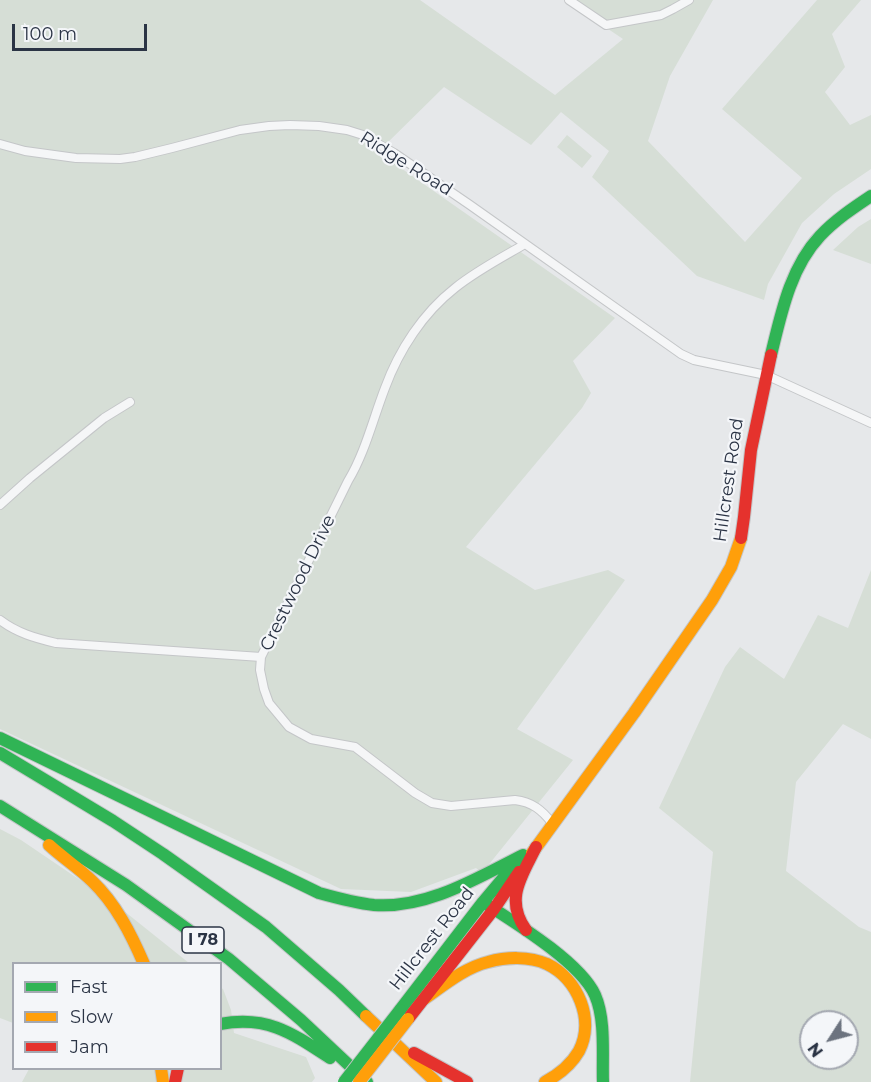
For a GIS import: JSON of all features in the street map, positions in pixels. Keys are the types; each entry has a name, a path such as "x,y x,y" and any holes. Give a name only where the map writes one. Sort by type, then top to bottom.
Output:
{"main road":[{"name":"Hillcrest Road","path":"344,1082 404,1014 488,905 536,848 628,721 729,570 741,540 757,416 792,278 810,247 827,229 871,196"},
{"path":"0,738 319,893 354,903 375,906 414,903 459,888 523,855"},
{"name":"I 78","path":"0,753 113,821 266,927 339,990 436,1082"},
{"name":"I 78","path":"0,806 126,885 229,959 301,1020 366,1082"},
{"path":"23,820 61,856 92,881 123,920 144,962"},
{"name":"Hillcrest Road","path":"359,1082 404,1014 424,999 523,855 552,823"},
{"path":"528,932 518,918 515,891 536,848"},
{"path":"488,905 528,932 570,965 595,995 601,1021 603,1082"},
{"path":"424,999 469,969 494,960 526,958 556,969 576,990 583,1010 584,1035 571,1061 562,1071 545,1082"},
{"path":"222,1024 244,1021 271,1023 306,1042 366,1082"},
{"path":"398,1044 467,1082"}],"street":[{"path":"569,0 606,25 661,15 689,0"},
{"name":"Ridge Road","path":"0,144 25,152 76,158 120,159 166,150 240,130 269,126 319,126 363,135 394,153 470,205 681,354 694,360 766,375 871,423"},
{"name":"Crestwood Drive","path":"525,244 465,281 437,304 421,322 398,359 385,387 357,466 261,657 260,670 269,703 289,728 311,739 355,747 415,793 432,802 451,806 524,801 543,812 552,823"},
{"path":"0,505 104,418 130,402"},
{"path":"0,620 31,637 56,643 261,657"}],"shaded area":[{"path":"0,0 420,0 555,95 623,39 565,0 713,0 670,76 648,141 745,242 802,178 722,109 817,0 861,0 832,34 845,67 825,92 850,125 871,115 871,169 834,194 802,223 768,284 764,300 697,276 592,177 609,151 561,112 531,145 444,87 378,152 615,318 573,361 591,393 582,408 466,547 535,590 608,570 625,580 517,729 573,760 482,873 476,868 411,892 341,889 0,729"},
{"path":"567,135 592,156 582,168 557,147"},
{"path":"871,219 871,264 833,250 858,227"},
{"path":"871,570 871,739 843,724 796,782 786,871 859,927 871,932 871,1082 690,1082 713,852 659,808 725,667 740,647 784,679 818,615 848,628"},
{"path":"0,829 21,840 114,903 188,962 12,962 12,1023 0,1018"},
{"path":"222,988 231,1010 234,1033 306,1057 315,1078 312,1082 22,1082 28,1070 222,1070"}],"traffic: fast":[{"path":"771,355 788,292 801,262 820,236 871,196"},
{"path":"0,738 319,893 346,900 374,905 413,902 470,882 523,855"},
{"path":"0,753 113,821 266,927 366,1016"},
{"path":"0,806 126,885 229,959 301,1020 367,1082"},
{"path":"400,1010 519,859"},
{"path":"483,902 561,956 587,982 595,995 601,1015 603,1082"},
{"path":"344,1082 400,1010"},
{"path":"222,1024 252,1022 278,1028 330,1058"}],"traffic: slow":[{"path":"532,853 634,713 712,600 731,567 741,538"},
{"path":"49,845 101,890 116,909 143,962"},
{"path":"424,999 462,973 495,960 510,958 533,960 547,964 558,971 575,990 581,1002 585,1026 583,1039 576,1056 564,1069 545,1082"},
{"path":"366,1016 436,1082"},
{"path":"359,1082 408,1019"},
{"path":"161,1070 163,1082"}],"traffic: jam":[{"path":"741,538 751,450 771,355"},
{"path":"526,930 516,908 516,898 521,878 536,847"},
{"path":"408,1019 494,909 519,872"},
{"path":"414,1053 467,1082"},
{"path":"175,1082 178,1070"}]}
